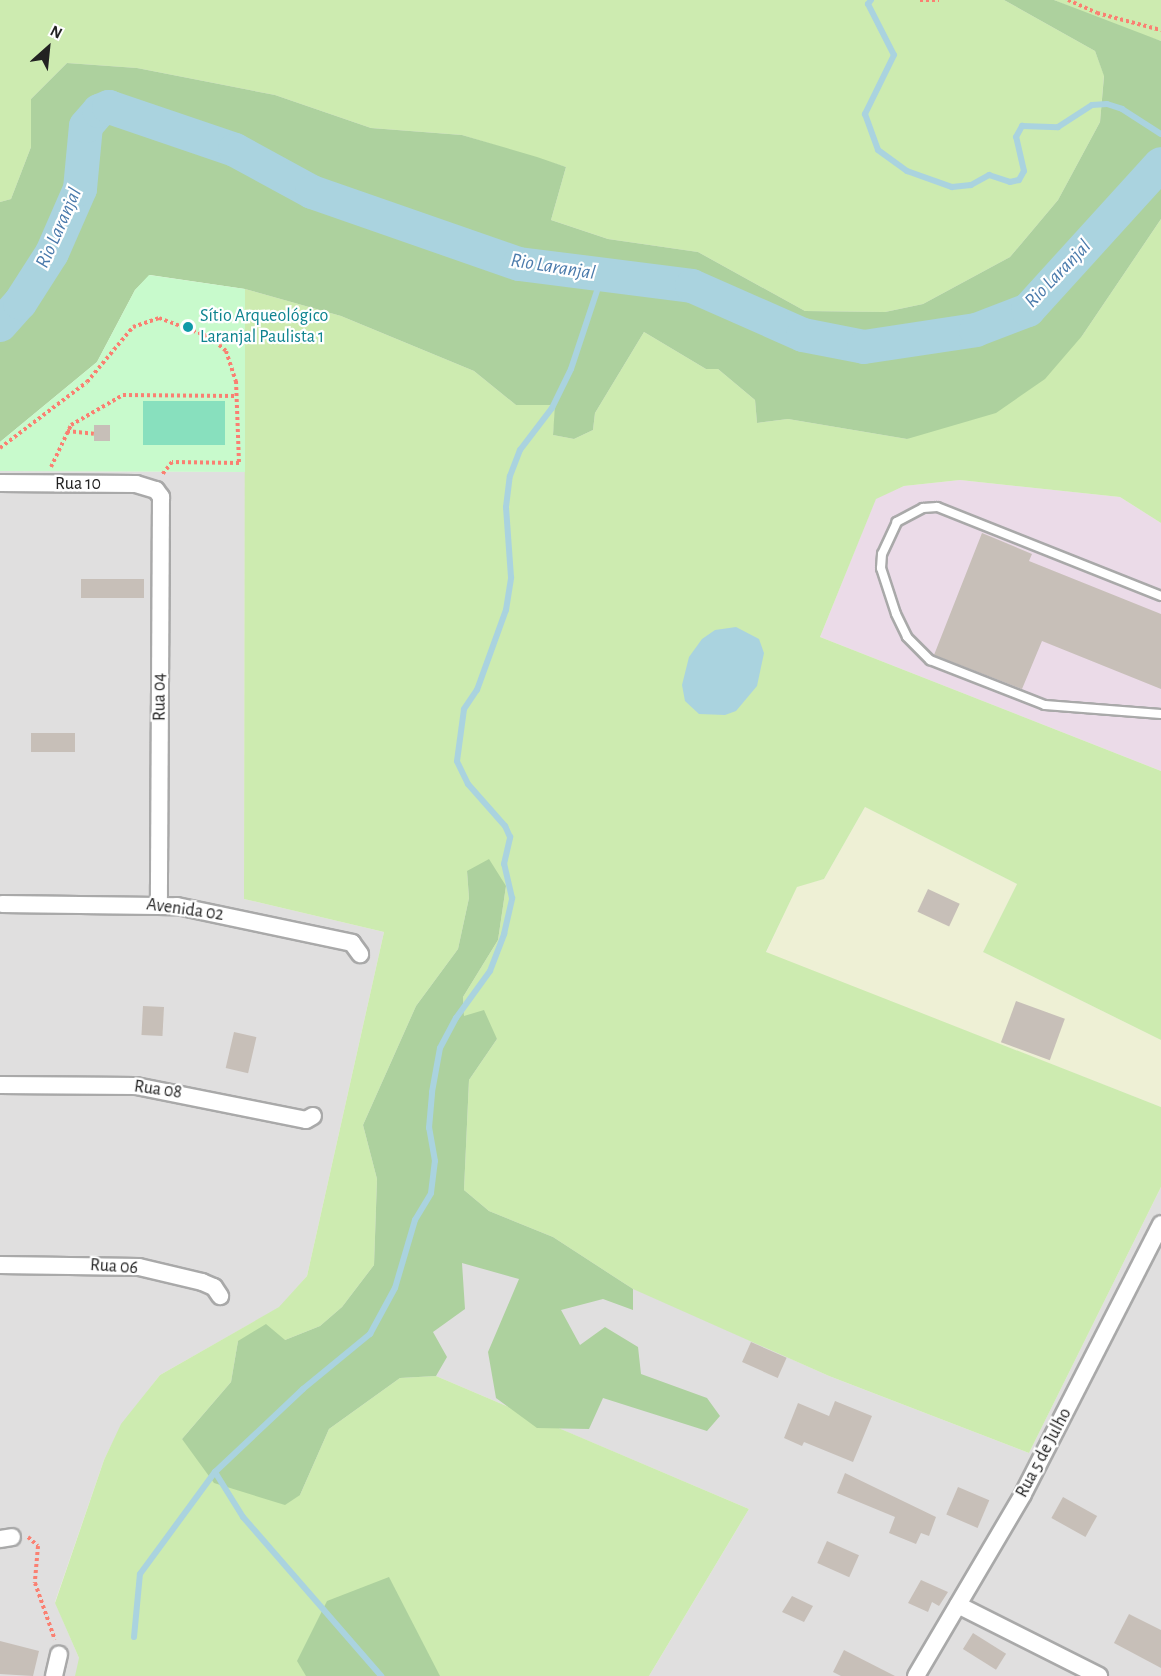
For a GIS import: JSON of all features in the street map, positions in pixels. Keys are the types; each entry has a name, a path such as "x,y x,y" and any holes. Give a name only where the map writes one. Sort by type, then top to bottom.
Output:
{"street":[{"name":"Rua 10","path":"0,483 136,484 156,490"},
{"name":"Rua 04","path":"156,490 161,504 159,904"},
{"name":"Avenida 02","path":"1,904 159,904 196,908 352,943 360,954"},
{"name":"Rua 08","path":"0,1085 136,1086 306,1120 313,1116"},
{"name":"Rua 5 de Julho","path":"916,1676 1043,1457 1161,1224"},
{"name":"Rua 06","path":"0,1265 122,1265 202,1282 214,1287 220,1296"},
{"path":"958,1605 1099,1676"},
{"path":"54,1676 59,1655"}],"lane":[{"path":"1161,596 937,507 923,508 897,522 882,554 881,568 896,614 907,636 930,660 1045,705 1161,714"}],"path":[{"path":"920,0 939,0"},
{"path":"1068,0 1097,13 1161,30"},
{"path":"0,448 38,422 87,382 134,327 149,318 172,321 219,342 231,363 236,396 238,462 172,462 165,467 156,490"},
{"path":"51,467 66,431 77,420 129,394 236,396"},
{"path":"66,431 94,434"},
{"path":"6,1538 30,1537 38,1546 38,1595 59,1655"}],"shaded area":[{"path":"0,471 245,472 244,899 384,932 307,1276 280,1307 160,1375 122,1424 104,1460 55,1602 79,1658 156,1676 0,1676"},
{"path":"960,480 1120,497 1161,523 1161,771 820,637 876,498 904,486"},
{"path":"1161,1187 1161,1676 649,1676 749,1509 410,1365 475,1217 829,1376 1029,1453"}],"green space":[{"path":"0,0 1004,0 1095,51 1104,75 1100,122 1058,200 1010,257 923,304 885,312 805,311 698,252 608,239 551,220 566,167 462,135 371,128 275,95 137,68 67,63 31,99 31,147 11,199 0,202"},
{"path":"1004,0 1054,0 1161,41 1161,219 1082,336 1045,379 996,413 907,439 788,419 757,423 755,400 718,369 706,369 644,332 595,413 593,430 574,439 553,435 555,405 516,405 474,371 341,316 245,289 150,275 135,290 97,362 0,442 0,202 11,199 31,147 31,99 67,63 137,68 275,95 371,128 462,135 537,157 566,167 551,220 608,239 698,252 805,311 885,312 923,304 1010,257 1058,200 1100,122 1104,76 1095,51"},
{"path":"1054,0 1161,0 1161,41 1120,28"},
{"path":"1161,219 1161,523 1120,497 960,480 904,486 876,499 820,637 1161,771 1161,1040 983,952 1017,884 865,807 824,879 797,887 766,952 1161,1107 1161,1187 1029,1453 829,1376 633,1289 553,1237 489,1211 464,1190 469,1080 497,1039 464,1017 463,997 498,940 506,886 467,871 469,898 458,949 416,1006 363,1125 377,1179 374,1265 342,1307 320,1326 285,1340 238,1341 231,1382 182,1439 300,1495 329,1429 400,1378 436,1376 749,1509 649,1676 75,1676 79,1658 55,1603 104,1460 121,1424 160,1375 279,1307 307,1276 384,932 244,899 245,289 341,316 474,371 516,405 556,405 553,435 574,439 593,430 595,413 644,332 706,369 718,369 755,400 757,423 788,419 907,439 1082,336"},
{"path":"149,275 245,289 245,472 0,471 0,442 97,362 135,290"},
{"path":"143,401 225,401 225,445 143,445"},
{"path":"865,807 1017,884 983,952 1161,1040 1161,1107 766,953 797,886 824,879"},
{"path":"489,859 506,886 498,940 463,997 464,1016 484,1010 497,1039 469,1080 464,1190 489,1211 553,1237 633,1289 633,1310 603,1299 561,1310 580,1345 605,1327 638,1347 641,1374 707,1398 720,1416 707,1431 603,1398 589,1429 537,1428 496,1398 488,1352 519,1279 462,1263 465,1309 433,1332 447,1357 436,1376 400,1378 329,1429 300,1495 285,1505 214,1483 182,1439 231,1382 238,1341 266,1324 285,1340 320,1326 342,1307 374,1265 377,1179 363,1125 416,1006 458,949 469,898 467,871"},
{"path":"389,1577 440,1676 306,1676 297,1661 327,1601"}],"water":[{"path":"736,627 759,639 764,653 757,686 736,711 725,715 699,714 685,701 682,685 689,657 702,639 715,630"}],"building":[{"path":"94,425 110,425 110,441 94,441"},
{"path":"982,533 1032,554 1029,561 1161,614 1161,689 1042,641 1022,689 934,655"},
{"path":"81,579 144,579 144,598 81,598"},
{"path":"31,733 75,733 75,752 31,752"},
{"path":"928,889 960,904 949,926 917,912"},
{"path":"1016,1001 1065,1019 1050,1060 1001,1042"},
{"path":"143,1006 164,1007 162,1036 141,1035"},
{"path":"234,1032 256,1037 248,1073 226,1068"},
{"path":"751,1342 787,1358 778,1378 742,1362"},
{"path":"835,1401 872,1416 853,1462 804,1442 802,1446 784,1438 798,1403 829,1416"},
{"path":"845,1473 936,1517 929,1536 921,1533 916,1544 889,1533 895,1517 837,1493"},
{"path":"958,1487 989,1500 978,1528 946,1515"},
{"path":"1063,1497 1097,1516 1085,1537 1051,1518"},
{"path":"827,1541 859,1555 849,1577 817,1563"},
{"path":"921,1580 948,1592 939,1606 932,1602 928,1612 908,1603"},
{"path":"792,1596 813,1606 804,1622 782,1612"},
{"path":"1129,1614 1161,1630 1161,1668 1114,1643"},
{"path":"973,1633 1006,1654 996,1670 963,1649"},
{"path":"0,1641 39,1651 33,1676 0,1674"},
{"path":"844,1650 895,1676 841,1676 833,1672"}],"waterway":[{"path":"871,0 868,4 894,55 865,114 878,150 907,171 952,187 971,185 989,175 1010,182 1019,180 1024,171 1016,137 1022,126 1058,127 1092,105 1107,104 1122,109 1161,134"},
{"name":"Rio Laranjal","path":"0,325 20,303 52,253 80,189 86,126 99,111 109,107 235,150 312,192 519,264 692,286 803,335 864,347 976,330 1028,310 1161,164"},
{"path":"134,1637 140,1574 215,1472 303,1389 370,1334 395,1288 415,1220 431,1193 435,1161 429,1128 432,1092 440,1048 456,1018 490,971 504,934 512,898 504,864 510,837 505,826 468,784 457,761 464,709 477,690 506,610 511,577 506,507 510,476 520,450 552,408 571,369 603,273"},
{"path":"215,1472 243,1517 381,1676"}],"place":[{"name":"Sítio Arqueológico Laranjal Paulista 1","path":"188,327"}]}
